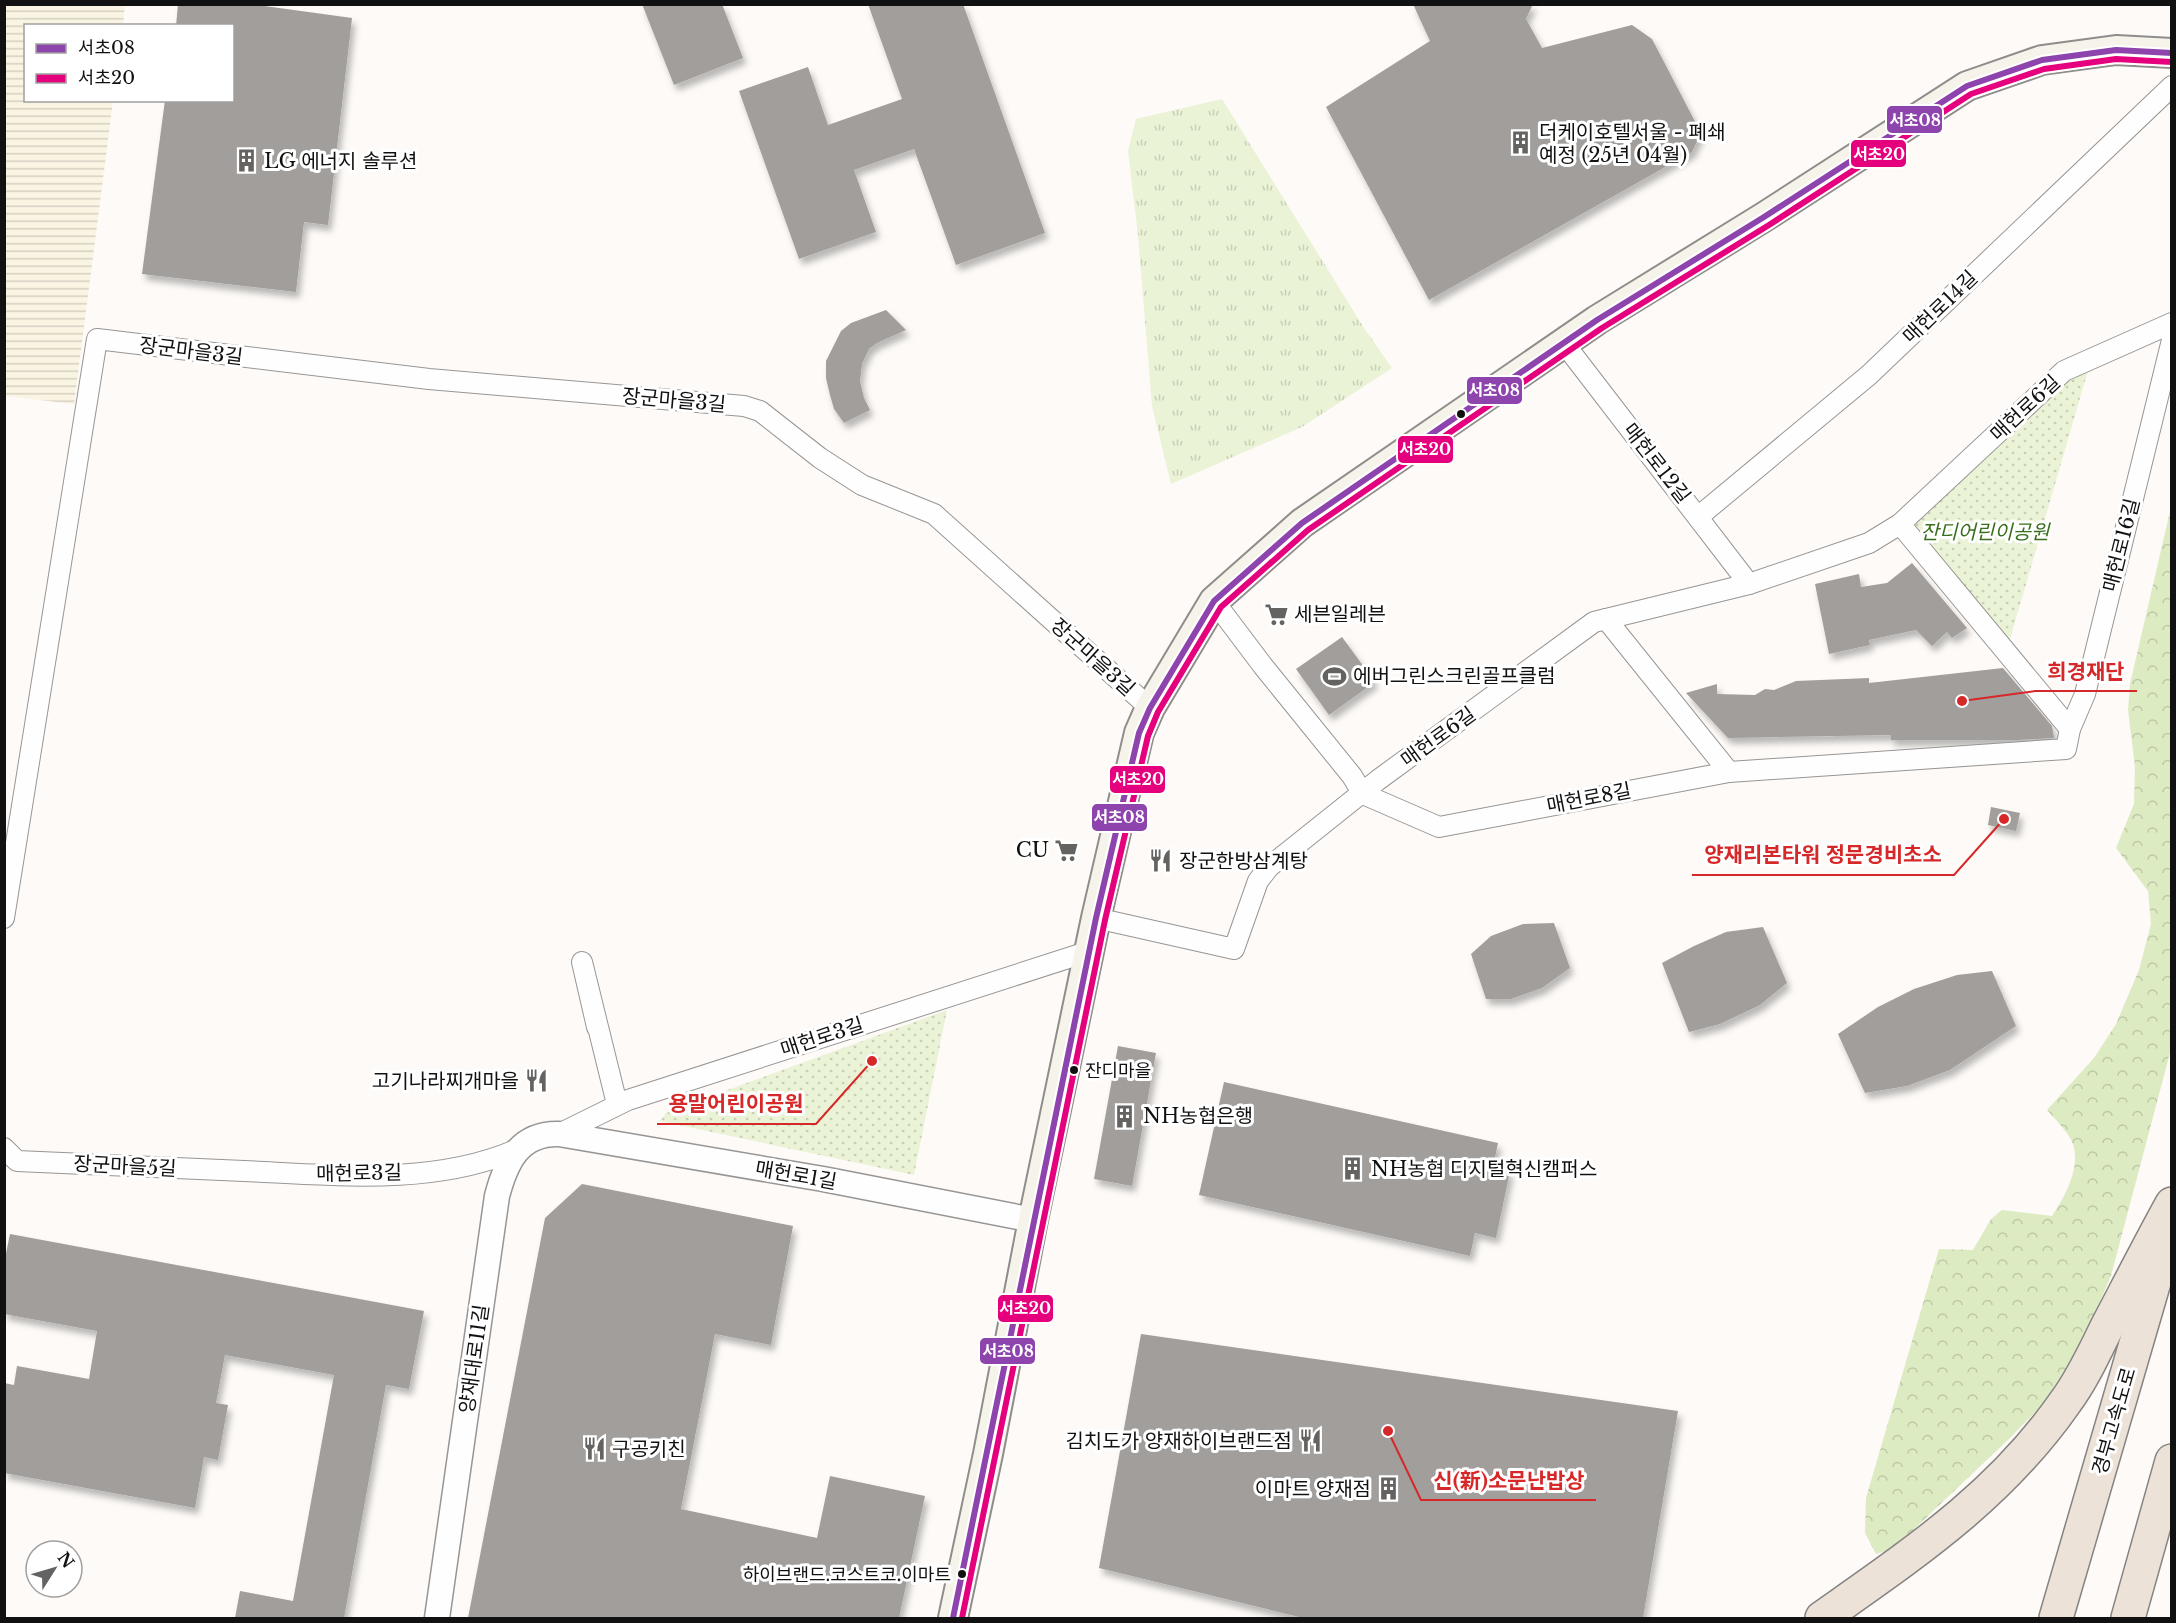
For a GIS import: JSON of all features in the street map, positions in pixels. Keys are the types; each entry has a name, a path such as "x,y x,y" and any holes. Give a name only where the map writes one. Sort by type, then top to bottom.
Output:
{"highway":[{"path":"1822,1618 1951,1525 1990,1491 2023,1456 2077,1384 2172,1204"},
{"name":"경부고속도로","path":"2056,1618 2172,1223"},
{"path":"2128,1618 2172,1461"}],"main road":[{"path":"953,1618 1096,918 1139,733 1150,708 1214,601 1302,523 1563,342 1967,86 2042,60 2116,50 2172,53"}],"street":[{"name":"매헌로14길","path":"1698,517 1869,375 2172,86"},
{"name":"매헌로6길","path":"1096,918 1234,949 1258,881 1269,867 1378,780 1594,622 1749,584 1869,543 1900,524 2064,371 2172,323"},
{"name":"장군마을3길","path":"4,918 97,339 429,379 744,406 760,411 820,458 862,485 934,514 1150,708"},
{"name":"매헌로16길","path":"2066,749 2070,729 2085,694 2172,340"},
{"name":"매헌로12길","path":"1563,342 1749,584"},
{"path":"1900,524 2070,729"},
{"path":"1214,601 1352,776 1363,794"},
{"path":"1606,619 1729,772"},
{"name":"매헌로8길","path":"1363,794 1440,827 1729,772 2066,749"},
{"name":"매헌로3길","path":"559,1134 617,1104 1090,951"},
{"path":"582,962 617,1104"},
{"path":"518,1149 534,1138 546,1134 559,1134"},
{"name":"매헌로1길","path":"559,1134 823,1179 1033,1220"},
{"name":"매헌로3길","path":"233,1171 375,1176 439,1171 496,1159 518,1149"},
{"name":"양재대로11길","path":"437,1618 497,1196 508,1164 518,1149"},
{"name":"장군마을5길","path":"11,1154 233,1171"}],"shaded area":[{"path":"5,4 125,5 123,24 24,24 24,102 113,102 74,404 5,396"}],"green space":[{"path":"1222,99 1364,328 1392,368 1302,427 1171,484 1152,406 1138,235 1128,151 1136,119"},
{"name":"잔디어린이공원","path":"2089,367 2008,646 1910,530 2066,379"},
{"path":"2171,507 2171,1049 2111,1276 2065,1381 2010,1438 1892,1550 1876,1554 1865,1533 1866,1498 1939,1249 1973,1250 1991,1219 2002,1210 2052,1216 2068,1188 2075,1156 2069,1136 2047,1110 2094,1058 2116,1024 2139,970 2151,924 2148,891 2116,848 2134,804 2135,767 2128,710 2130,684"},
{"path":"947,1010 914,1175 660,1121 667,1112"}],"building":[{"name":"LG 에너지 솔루션","path":"178,4 250,4 352,18 328,225 304,222 296,292 142,274 165,102 234,102 234,24 176,24"},
{"path":"642,4 722,4 743,58 674,85"},
{"path":"868,4 963,4 1045,233 956,265 914,149 854,170 876,232 799,259 739,91 808,67 828,125 902,99"},
{"name":"더케이호텔서울 - 폐쇄 예정 (25년 04월)","path":"1413,4 1533,4 1526,19 1542,48 1632,25 1652,39 1701,133 1692,152 1429,300 1326,107 1430,41"},
{"path":"886,310 906,330 869,349 862,364 860,381 870,410 844,423 834,409 826,378 826,361 841,331 851,323"},
{"path":"1912,563 1967,628 1952,638 1947,632 1932,646 1916,630 1869,640 1870,645 1829,654 1815,584 1859,574 1861,587 1887,583"},
{"name":"에버그린스크린골프클럼","path":"1342,637 1375,682 1329,715 1296,669"},
{"path":"2003,668 2052,726 2054,738 1891,740 1891,735 1728,738 1686,693 1717,684 1717,694 1755,695 1765,689 1774,690 1796,681 1869,678 1869,683"},
{"path":"1991,807 2020,813 2016,831 1988,825"},
{"path":"1554,923 1570,968 1542,988 1511,999 1486,999 1471,954 1491,936 1523,924"},
{"path":"1763,927 1787,983 1760,1005 1720,1024 1689,1032 1662,963 1726,932"},
{"path":"1992,971 2016,1026 1950,1070 1907,1086 1865,1093 1838,1034 1878,1007 1914,989 1957,975"},
{"name":"NH농협은행","path":"1118,1046 1156,1053 1132,1186 1094,1179"},
{"name":"NH농협 디지털혁신캠퍼스","path":"1224,1082 1498,1143 1493,1167 1510,1171 1496,1238 1475,1233 1470,1256 1199,1195"},
{"path":"582,1184 793,1226 771,1345 715,1334 681,1509 817,1538 830,1476 925,1496 899,1618 468,1618 545,1218"},
{"path":"10,1234 424,1311 409,1389 386,1385 344,1618 235,1618 240,1591 293,1601 334,1375 225,1355 216,1403 228,1405 218,1460 204,1457 195,1508 4,1473 4,1383 14,1385 17,1366 89,1379 97,1331 4,1314 4,1263"},
{"name":"이마트 양재점","path":"1141,1334 1678,1411 1643,1618 1303,1618 1099,1568"}],"transit line":[{"name":"서초08","path":"953,1618 1096,918 1139,733 1150,708 1214,601 1302,523 1597,320 1764,217 1967,86 2042,60 2116,50 2172,53"},
{"name":"서초20","path":"962,1618 1105,920 1148,736 1158,712 1221,607 1308,530 1602,328 1769,225 1971,94 2044,69 2116,59 2172,62"}],"place":[{"name":"더케이호텔서울 - 폐쇄 예정 (25년 04월)","path":"1521,143"},
{"name":"LG 에너지 솔루션","path":"246,161"},
{"name":"세븐일레븐","path":"1276,614"},
{"name":"에버그린스크린골프클럼","path":"1335,676"},
{"name":"희경재단","path":"1962,701"},
{"name":"양재리본타워 정문경비초소","path":"2004,819"},
{"name":"CU","path":"1067,850"},
{"name":"장군한방삼계탕","path":"1161,861"},
{"name":"용말어린이공원","path":"872,1061"},
{"name":"잔디마을","path":"1074,1070"},
{"name":"고기나라찌개마을","path":"537,1081"},
{"name":"NH농협은행","path":"1125,1116"},
{"name":"NH농협 디지털혁신캠퍼스","path":"1353,1169"},
{"name":"신(新)소문난밥상","path":"1388,1431"},
{"name":"김치도가 양재하이브랜드점","path":"1310,1441"},
{"name":"구공키친","path":"594,1449"},
{"name":"이마트 양재점","path":"1389,1489"},
{"name":"하이브랜드.코스트코.이마트","path":"962,1574"}]}
